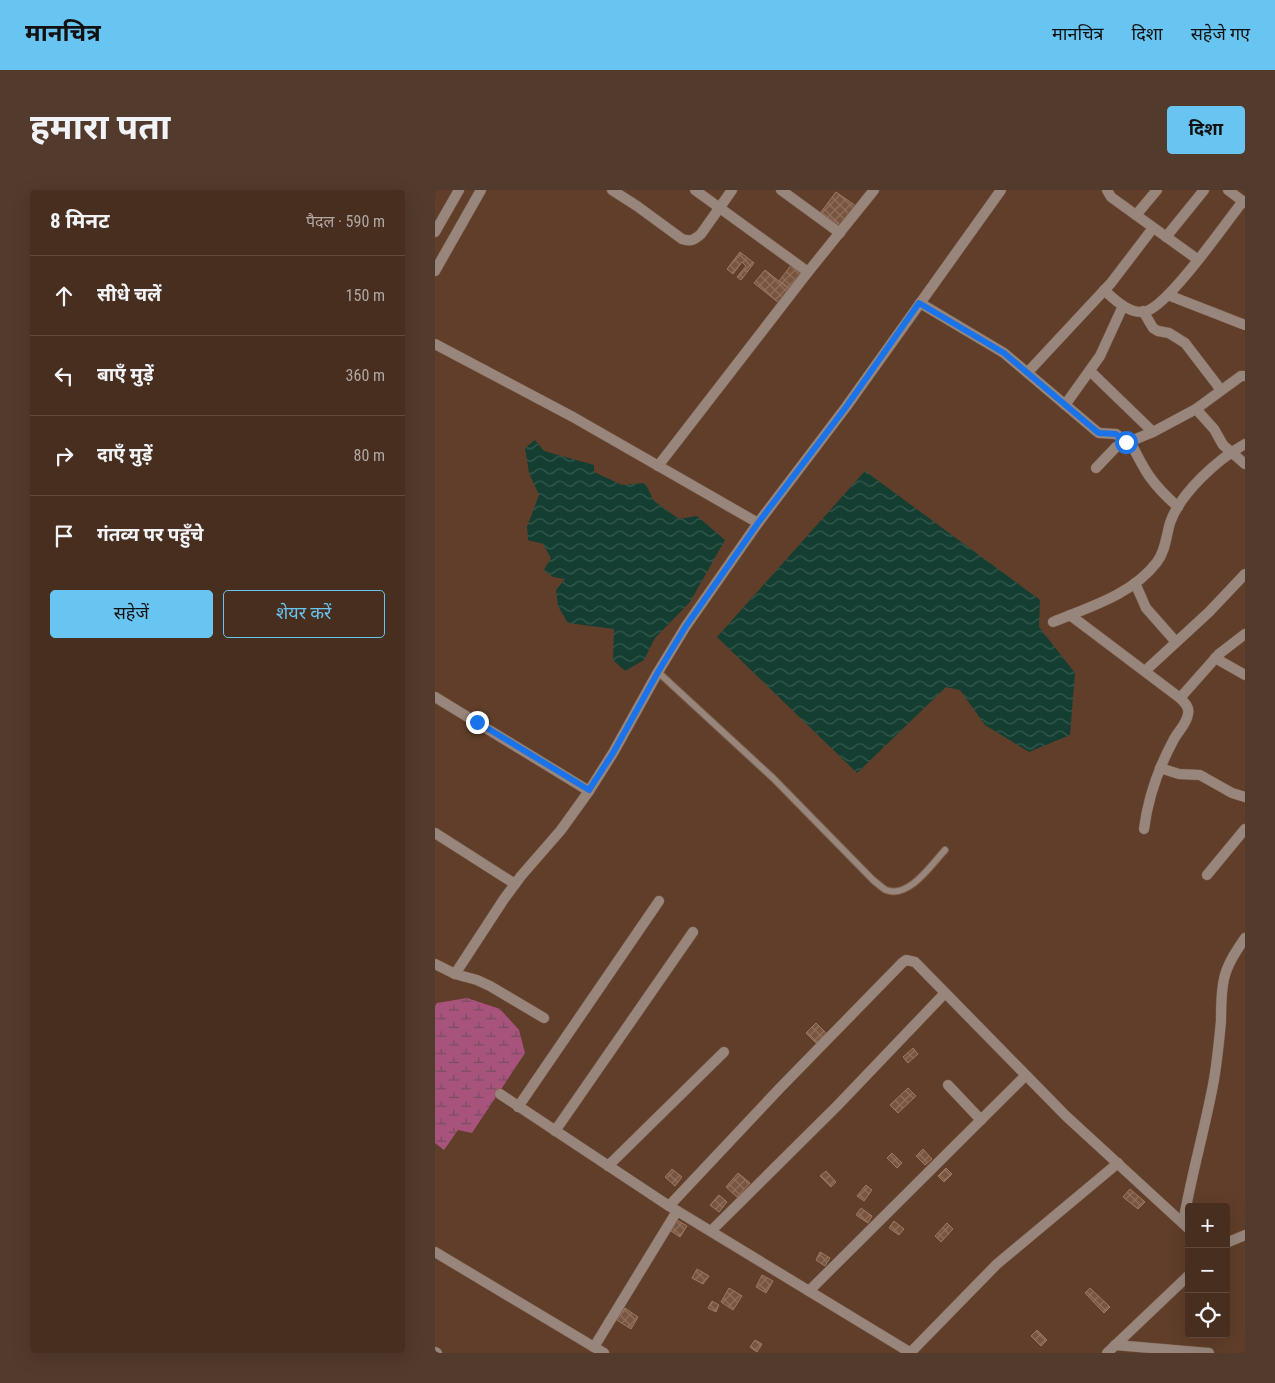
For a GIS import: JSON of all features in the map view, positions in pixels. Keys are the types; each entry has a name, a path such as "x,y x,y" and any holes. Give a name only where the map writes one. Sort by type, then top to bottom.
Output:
{"street":[{"path":"435,232 459,190"},
{"path":"435,271 481,190"},
{"path":"612,190 689,242 701,234 732,190"},
{"path":"695,190 808,272"},
{"path":"781,190 840,233"},
{"path":"658,466 874,190"},
{"path":"455,974 515,884 561,830 589,790 626,732 658,672 686,626 758,523 846,407 1001,190"},
{"path":"1107,190 1111,197 1197,259"},
{"path":"1136,215 1157,190"},
{"path":"1165,237 1204,190"},
{"path":"1104,290 1123,306 1143,311 1147,311 1168,295 1244,202 1228,190"},
{"path":"1028,372 1104,290 1153,228"},
{"path":"1168,295 1245,325"},
{"path":"919,303 1004,353 1099,433 1116,434 1128,442 1153,483 1178,507"},
{"path":"1065,405 1102,352 1123,306"},
{"path":"1143,311 1158,331 1169,333 1185,343 1221,390"},
{"path":"435,344 573,417 758,523"},
{"path":"1090,371 1153,432"},
{"path":"1096,468 1116,447 1153,432 1195,409 1241,376 1245,376"},
{"path":"1195,409 1214,429 1223,445 1245,464"},
{"path":"1053,622 1111,598 1135,583 1150,570 1162,554 1171,522 1178,507 1189,492 1211,468 1231,452 1245,444"},
{"path":"1145,671 1209,612 1245,574"},
{"path":"1135,583 1146,608 1176,642"},
{"path":"1070,615 1180,698 1189,709 1189,715 1173,739 1160,768 1147,807 1144,829"},
{"path":"1180,698 1215,658 1245,634"},
{"path":"1215,658 1245,675"},
{"path":"435,696 589,790"},
{"path":"1160,768 1174,773 1200,775 1232,793 1245,797"},
{"path":"1207,875 1245,829"},
{"path":"435,833 515,884"},
{"path":"518,1107 659,900"},
{"path":"555,1131 693,932"},
{"path":"1188,1203 1190,1182 1206,1122 1213,1082 1219,1044 1224,977 1245,938"},
{"path":"594,1347 673,1208 779,1089 906,960 915,962 1025,1076 1185,1225"},
{"path":"435,964 455,974 490,986 544,1018"},
{"path":"711,1231 837,1106 945,993"},
{"path":"608,1166 725,1052"},
{"path":"809,1291 1025,1076"},
{"path":"948,1085 981,1120"},
{"path":"500,1094 673,1208 911,1353 997,1264 1118,1163"},
{"path":"1230,1241 1245,1235"},
{"path":"1230,1241 1245,1245"},
{"path":"435,1252 604,1353"},
{"path":"1107,1353 1185,1279"},
{"path":"1115,1345 1209,1353"}],"lane":[{"path":"658,672 773,778 873,880 886,890 899,891 913,885 945,850"}],"green space":[{"path":"467,998 500,1009 519,1030 525,1053 472,1133 458,1130 444,1150 435,1143 435,1006 437,1003"}],"water":[{"path":"535,440 544,451 594,465 594,472 622,485 645,483 654,501 679,519 697,516 725,540 690,602 655,638 644,660 625,671 613,660 614,629 568,623 558,606 556,590 565,579 553,577 544,570 551,558 543,544 528,540 527,527 539,495 529,473 525,448"},
{"path":"865,471 1040,600 1039,627 1075,673 1070,735 1029,752 985,725 960,690 946,687 857,773 717,637"}],"building":[{"path":"836,192 856,206 841,226 821,212"},
{"path":"740,252 754,263 741,280 737,277 746,266 742,262 733,274 727,269"},
{"path":"792,264 803,273 791,289 779,281"},
{"path":"765,270 790,290 779,303 754,283"},
{"path":"816,1023 826,1033 816,1043 806,1033"},
{"path":"913,1048 918,1054 908,1063 903,1057"},
{"path":"908,1088 916,1096 898,1113 890,1105"},
{"path":"923,1149 932,1159 925,1165 916,1156"},
{"path":"892,1153 902,1163 897,1168 887,1158"},
{"path":"946,1168 952,1174 944,1182 938,1176"},
{"path":"672,1169 682,1177 675,1186 665,1177"},
{"path":"826,1171 836,1182 831,1187 820,1176"},
{"path":"738,1173 750,1183 737,1197 726,1187"},
{"path":"866,1185 872,1190 864,1201 857,1196"},
{"path":"1130,1189 1145,1202 1138,1209 1123,1197"},
{"path":"719,1195 727,1202 719,1212 710,1205"},
{"path":"861,1208 872,1216 868,1223 856,1215"},
{"path":"677,1220 687,1226 680,1237 671,1231"},
{"path":"894,1221 904,1229 899,1235 889,1228"},
{"path":"947,1223 953,1229 941,1242 935,1236"},
{"path":"820,1252 830,1258 825,1266 816,1260"},
{"path":"697,1269 709,1276 703,1284 692,1278"},
{"path":"762,1275 773,1281 766,1293 756,1287"},
{"path":"729,1288 742,1296 733,1310 721,1302"},
{"path":"1090,1288 1110,1307 1104,1313 1085,1293"},
{"path":"712,1301 719,1305 716,1312 708,1308"},
{"path":"625,1308 638,1317 631,1329 617,1320"},
{"path":"1037,1330 1047,1340 1041,1346 1031,1336"},
{"path":"755,1340 762,1344 757,1352 750,1347"}],"route":[{"path":"477,722 589,790 634,718 658,672 686,626 758,523 846,407 919,303 1004,353 1099,433 1116,434 1126,442"}]}
